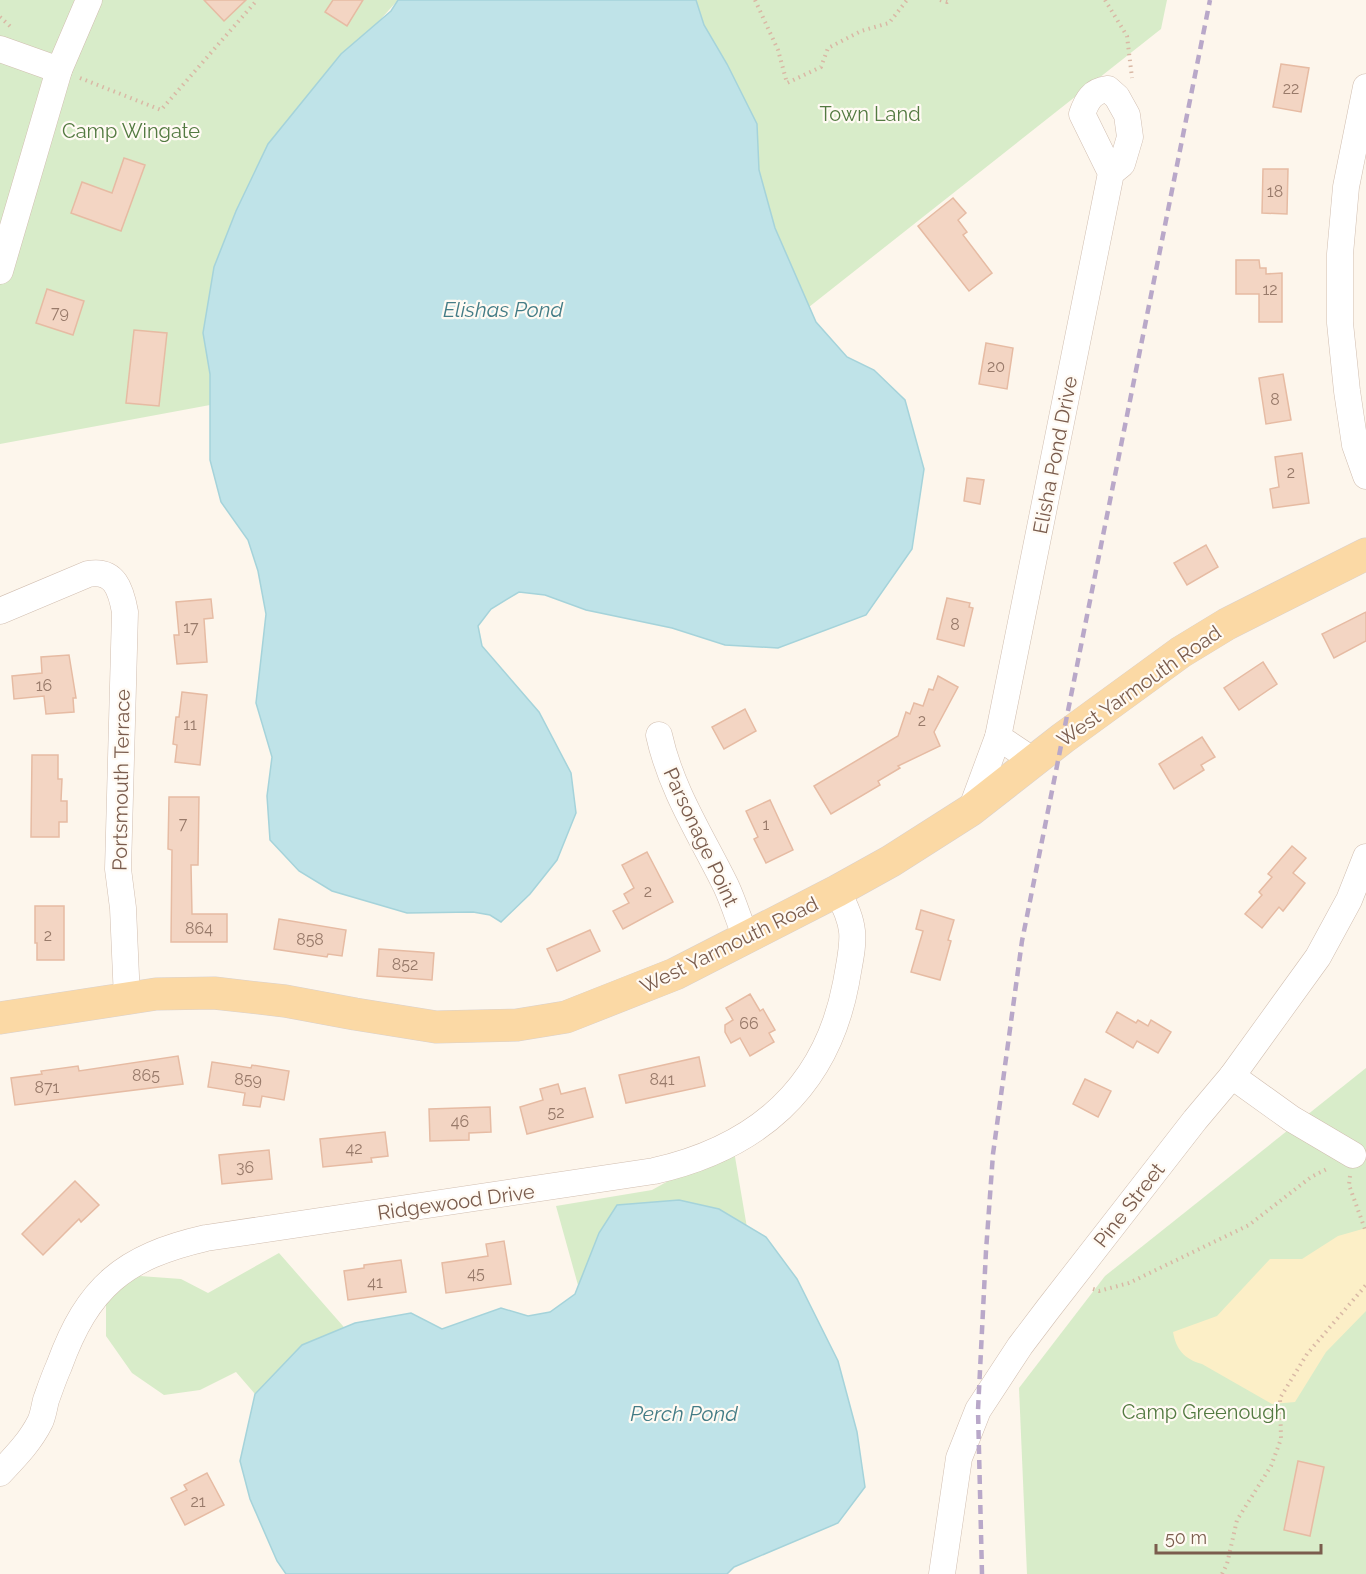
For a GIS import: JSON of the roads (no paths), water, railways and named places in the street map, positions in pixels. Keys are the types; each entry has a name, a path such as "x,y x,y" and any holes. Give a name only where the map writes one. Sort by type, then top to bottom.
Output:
{"main road":[{"name":"West Yarmouth Road","path":"0,1018 156,994 214,993 285,1001 436,1027 518,1025 566,1017 675,974 891,861 971,810 1153,672 1209,634 1366,554"}],"street":[{"path":"0,271 59,70 89,0"},
{"path":"8,41 59,70"},
{"path":"1366,87 1346,187 1340,254 1340,323 1347,391 1355,446 1366,476"},
{"name":"Elisha Pond Drive","path":"971,810 998,737 1111,173 1082,114 1086,100 1098,90 1108,89 1118,97 1127,115 1130,137 1122,164 1111,173"},
{"name":"Portsmouth Terrace","path":"0,611 88,574 99,572 114,580 122,594 125,612 118,869 123,909 126,999"},
{"name":"Parsonage Point","path":"659,735 670,775 726,887 746,938"},
{"path":"998,737 1034,761"},
{"name":"Pine Street","path":"942,1574 959,1458 978,1410 1020,1346 1195,1120 1232,1076 1318,957 1350,900 1366,857"},
{"name":"Ridgewood Drive","path":"0,1473 31,1438 41,1420 67,1344 91,1302 105,1284 120,1272 158,1252 206,1238 654,1171 702,1157 748,1135 766,1123 790,1099 812,1071 829,1040 840,1011 852,948 853,929 850,917 837,891"},
{"path":"1232,1076 1292,1119 1353,1155"}],"water":[{"name":"Elishas Pond","path":"398,0 696,0 704,25 727,64 757,124 759,170 775,228 816,322 847,357 874,370 905,400 924,469 912,549 866,615 778,648 725,645 672,628 586,610 545,595 519,592 491,609 478,626 482,646 539,712 571,773 576,813 557,860 530,894 501,922 490,915 473,912 407,913 332,891 299,871 270,840 267,796 272,757 256,703 266,614 258,571 248,540 221,502 210,460 210,374 203,333 214,267 236,211 268,144 341,54 391,11"},
{"name":"Perch Pond","path":"679,1200 719,1209 766,1237 797,1279 838,1361 857,1432 865,1487 838,1523 734,1567 727,1574 286,1574 277,1561 250,1499 240,1461 255,1394 302,1345 355,1323 411,1313 442,1329 501,1308 528,1316 550,1312 575,1294 599,1233 617,1205"}],"railway":[{"path":"982,1574 978,1410 986,1251 993,1154 1022,941 1210,0"}],"park label":[{"name":"Town Land","path":"870,114"},
{"name":"Camp Wingate","path":"131,131"},
{"name":"Camp Greenough","path":"1204,1412"}]}
